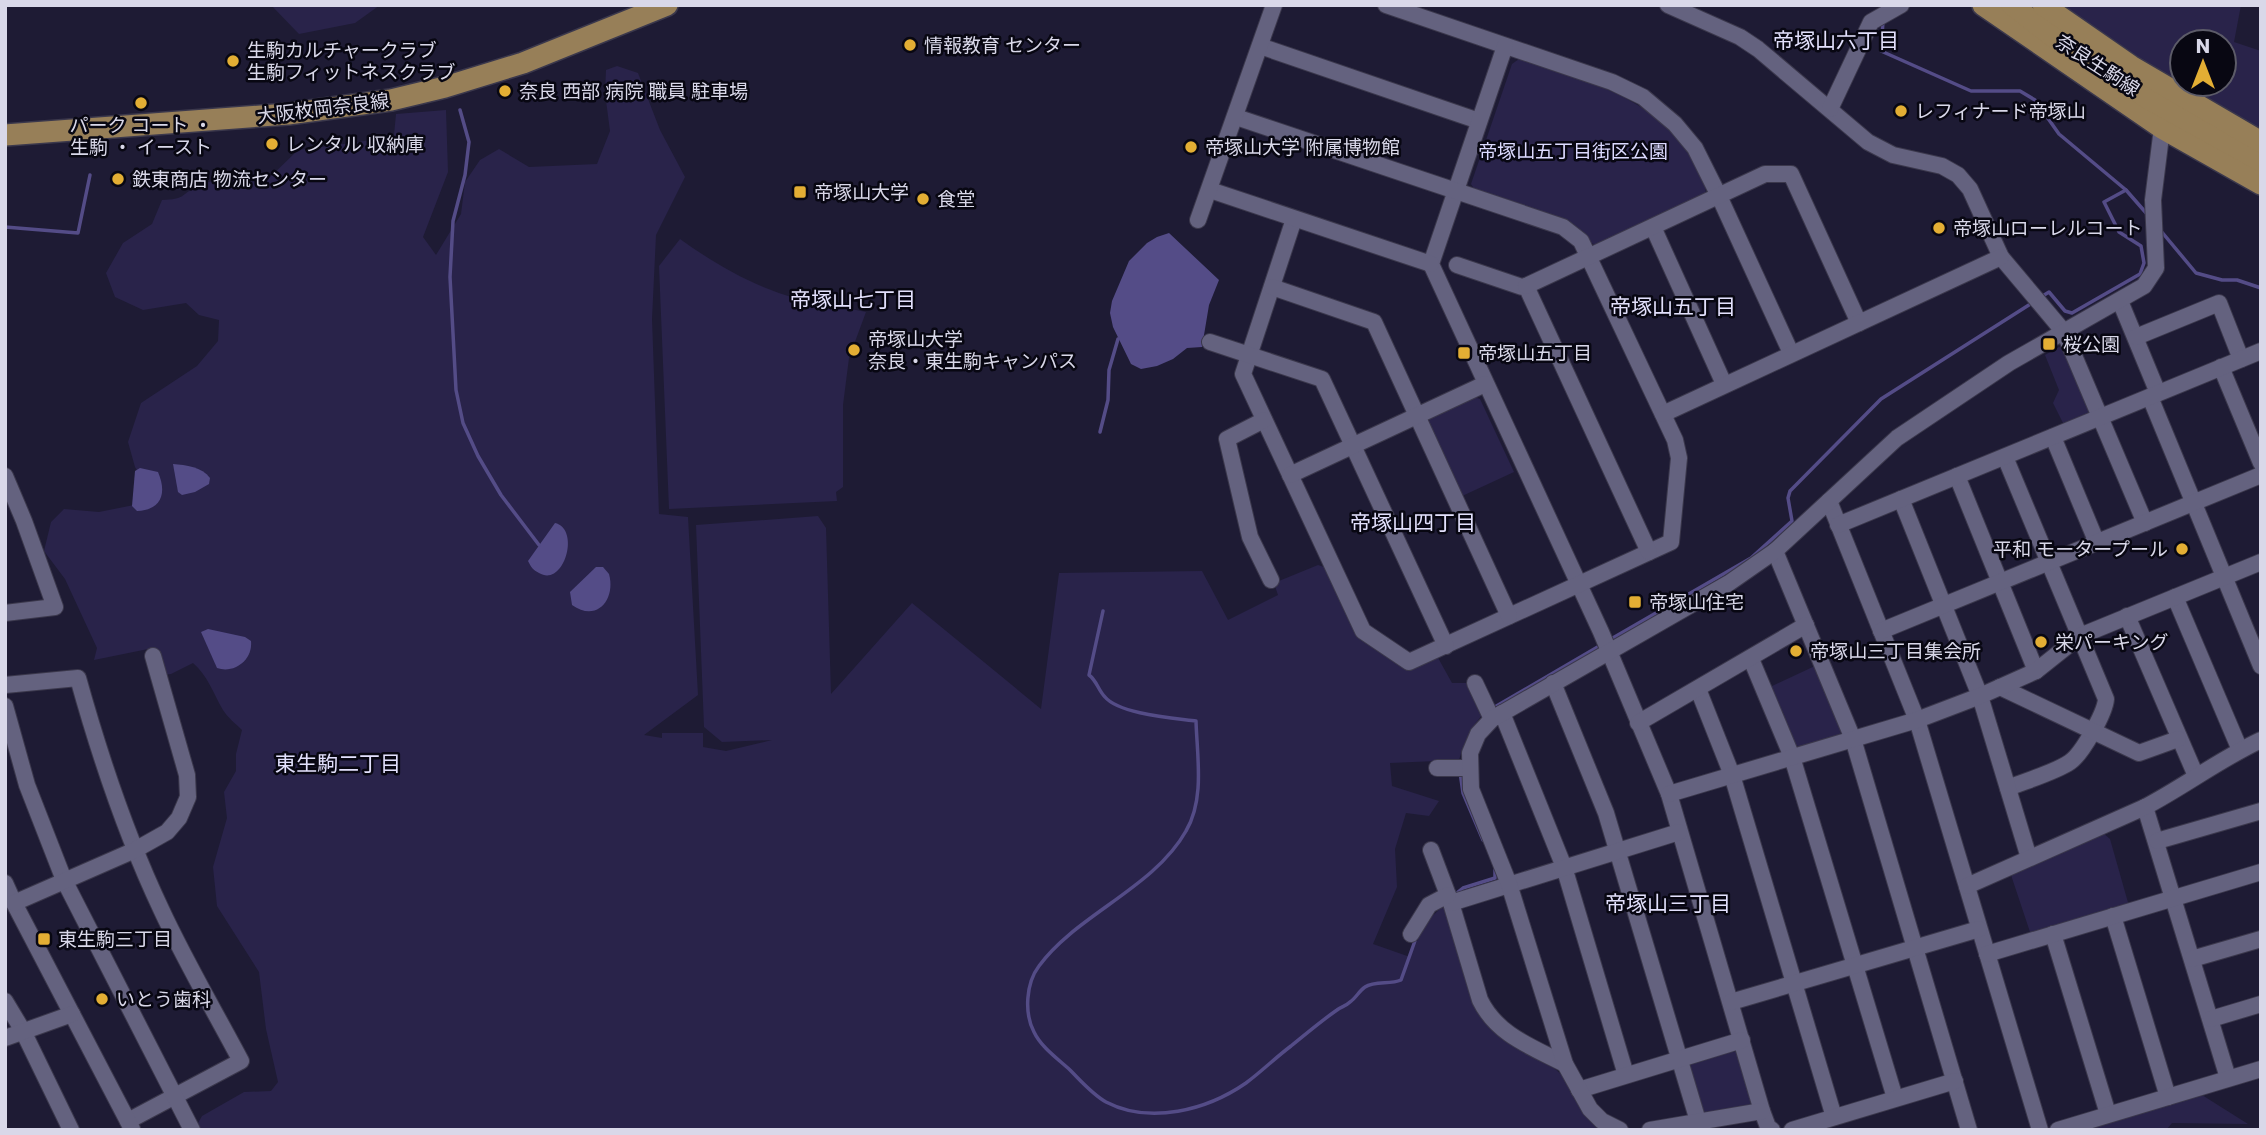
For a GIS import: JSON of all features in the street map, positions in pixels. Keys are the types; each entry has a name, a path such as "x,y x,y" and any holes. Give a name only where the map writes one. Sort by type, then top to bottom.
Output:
{"main road":[{"name":"大阪枚岡奈良線","path":"5,135 288,114 391,100 523,63 667,5"},
{"path":"1983,5 2162,128 2261,184"},
{"name":"奈良生駒線","path":"2012,5 2060,42 2147,97 2261,161"},
{"name":"奈良生駒線","path":"2043,5 2131,66 2261,142"}],"street":[{"path":"1198,220 1274,5"},
{"path":"1386,5 1612,82 1643,97 1675,124 1695,148 1791,353"},
{"path":"1668,5 1740,37 1758,49 1868,142 1893,155 1942,166 1958,175 1970,189 2001,257 2064,331 2145,523"},
{"path":"1830,109 1871,22 1901,5"},
{"path":"1260,46 1479,121"},
{"path":"1505,46 1431,264 1609,650 1669,794 1762,1111 1772,1130"},
{"path":"1236,117 1563,227 1581,241 1675,440 1679,458 1671,542 1409,662 1363,631 1243,374 1294,219"},
{"path":"1620,1130 1602,1121 1590,1110 1565,1064 1509,884 1471,789 1470,753 1478,734 1497,716 1729,583 1776,551 1897,438 2009,363 2144,286 2156,268 2153,209 2162,128"},
{"path":"1457,265 1522,288 1765,174 1791,174 1858,323"},
{"path":"1210,190 1431,264"},
{"path":"1653,227 1724,384"},
{"path":"1663,414 2001,257"},
{"path":"1526,286 1649,552"},
{"path":"1272,287 1374,322 1509,616"},
{"path":"2120,301 2136,337 2193,503 2261,666"},
{"path":"2136,337 2218,303 2241,359"},
{"path":"1210,342 1322,379 1446,646"},
{"path":"1838,525 2261,351"},
{"path":"2221,367 2261,463"},
{"path":"1290,475 1485,384"},
{"path":"1264,420 1227,439 1250,537 1271,580"},
{"path":"2053,437 2097,543"},
{"path":"2004,457 2106,699 2105,709 2093,732 2072,761 2008,788"},
{"path":"1881,631 2261,475"},
{"path":"5,476 55,607 5,613"},
{"path":"1956,476 2036,671"},
{"path":"1901,499 1980,696 2029,858"},
{"path":"1829,501 1917,720 2040,1130"},
{"path":"1776,551 1853,739 1969,1130"},
{"path":"1669,794 1917,720 1980,696 2036,671 2080,636 2261,562"},
{"path":"2175,597 2240,750"},
{"path":"2127,616 2196,776"},
{"path":"1639,723 1806,625"},
{"path":"13,903 135,850 167,832 179,818 188,797 187,775 153,656"},
{"path":"1751,659 1792,757 1895,1098"},
{"path":"5,685 78,678 93,732 135,850 162,911 240,1060 130,1125 5,883"},
{"path":"1475,683 1497,716 1564,867 1626,1075"},
{"path":"1553,683 1606,814 1698,1121"},
{"path":"2000,687 2139,752 2178,739"},
{"path":"1698,689 1731,775 1834,1117"},
{"path":"5,706 27,785 64,880 191,1130"},
{"path":"1967,886 2145,807 2261,740"},
{"path":"1437,768 1469,768"},
{"path":"2145,807 2228,1078"},
{"path":"2157,841 2261,811"},
{"path":"1411,934 1429,905 1509,884 1679,832"},
{"path":"1431,850 1450,899 1480,1000 1487,1014 1508,1034 1565,1064"},
{"path":"1987,954 2261,872"},
{"path":"2113,916 2168,1097"},
{"path":"1731,1002 1979,929"},
{"path":"2053,934 2108,1114"},
{"path":"2192,959 2261,939"},
{"path":"5,1000 71,1130"},
{"path":"2211,1019 2261,1004"},
{"path":"5,1038 72,1014"},
{"path":"1579,1090 1742,1040"},
{"path":"2058,1130 2261,1069"},
{"path":"1792,1130 1955,1082"},
{"path":"1650,1130 1762,1111"}],"green space":[{"path":"271,5 380,5 355,23 299,34"},
{"path":"2058,5 2241,5 2237,28 2168,28 2168,77"},
{"path":"2238,43 2261,51 2261,130 2204,98 2238,98"},
{"name":"帝塚山五丁目街区公園","path":"1519,59 1594,84 1639,106 1678,139 1701,174 1705,197 1598,246 1476,192 1471,184 1512,64"},
{"path":"617,66 638,73 660,130 685,177 656,235 652,319 659,514 688,517 698,695 644,735 662,738 662,733 703,733 703,747 726,751 772,740 722,742 704,727 696,525 818,516 826,528 831,694 912,603 1041,709 1059,573 1202,571 1228,620 1278,595 1274,583 1318,565 1327,568 1358,635 1408,670 1437,656 1452,683 1470,683 1485,712 1469,734 1459,760 1390,763 1392,786 1439,801 1429,816 1406,813 1395,849 1397,887 1373,944 1410,957 1425,923 1442,907 1446,907 1480,1016 1504,1038 1546,1061 1563,1076 1605,1130 199,1130 197,1125 202,1116 244,1092 271,1091 278,1082 266,1029 259,972 217,906 213,867 227,818 224,792 236,771 236,754 242,730 225,713 206,679 193,663 163,675 153,648 94,660 97,648 65,579 44,551 51,522 64,509 99,512 154,501 135,467 128,442 141,403 197,366 218,341 219,320 199,315 186,303 143,310 115,297 106,273 123,243 152,224 162,200 179,198 197,186 212,181 264,183 298,150 394,135 396,114 446,110 448,172 423,237 436,255 461,214 465,182 480,160 499,149 529,167 597,164 610,131 605,93 606,70"},
{"path":"680,239 721,266 765,288 805,300 866,312 849,358 843,405 843,487 836,492 837,501 669,509 659,266"},
{"path":"2059,347 2067,349 2092,409 2089,416 2065,427 2053,403 2059,390 2045,355"},
{"path":"1471,396 1480,399 1514,472 1460,497 1426,424 1429,416"},
{"path":"1817,665 1842,727 1840,735 1799,747 1793,743 1770,687"},
{"path":"2103,833 2110,839 2129,906 2031,935 2011,875"},
{"path":"1730,1050 1738,1053 1753,1101 1747,1108 1708,1114 1700,1109 1688,1068 1692,1061"},
{"path":"2202,1095 2248,1124 2172,1123 2166,1130 2086,1130"}],"shaded area":[{"path":"1169,233 1219,280 1209,305 1202,347 1187,348 1173,359 1141,369 1131,364 1113,327 1110,313 1112,301 1129,261 1147,243"},
{"path":"173,464 203,471 210,478 209,484 195,492 182,495 178,492"},
{"path":"140,468 158,472 162,493 157,504 137,511 132,506 135,471"},
{"path":"555,523 563,527 567,535 566,556 556,572 548,575 539,573 528,561"},
{"path":"596,567 603,567 609,574 610,592 607,600 597,610 581,610 572,605 570,592"},
{"path":"208,629 245,637 251,641 246,659 230,669 217,668 201,632"}],"waterway":[{"path":"1883,21 1881,51 1971,91 2020,91 2035,100 2059,134 2126,190 2147,214"},
{"path":"460,110 469,142 465,175 453,221 450,277 456,390 463,423 478,456 501,495 539,545"},
{"path":"5,227 78,233 90,175"},
{"path":"2041,297 2049,292 2065,311 2072,313 2140,274 2144,263 2141,246 2119,232 2104,202 2126,190"},
{"path":"2161,231 2196,273 2222,280 2237,280 2261,288"},
{"path":"1611,639 1751,558 1792,521 1788,498 1790,491 1881,399 2032,303"},
{"path":"1100,432 1108,400 1109,370 1118,339"},
{"path":"1103,611 1089,675 1105,697 1122,708 1196,721 1198,791 1192,819 1172,851 1155,869 1073,931 1039,966 1031,981 1028,1007 1034,1032 1045,1048 1096,1095 1123,1109 1159,1113 1196,1107 1231,1093 1246,1083 1365,987 1401,980 1416,938"},
{"path":"1493,708 1601,645"},
{"path":"1460,772 1463,793 1483,840"},
{"path":"1453,896 1463,888 1495,878 1495,870"}],"place":[{"name":"情報教育 センター","path":"910,45"},
{"name":"生駒カルチャークラブ 生駒フィットネスクラブ","path":"233,61"},
{"name":"奈良 西部 病院 職員 駐車場","path":"505,91"},
{"name":"パーク コート ・ 生駒 ・ イースト","path":"141,103"},
{"name":"レフィナード帝塚山","path":"1901,111"},
{"name":"レンタル 収納庫","path":"272,144"},
{"name":"帝塚山大学 附属博物館","path":"1191,147"},
{"name":"鉄東商店 物流センター","path":"118,179"},
{"name":"帝塚山大学","path":"800,192"},
{"name":"食堂","path":"923,199"},
{"name":"帝塚山ローレルコート","path":"1939,228"},
{"name":"桜公園","path":"2049,344"},
{"name":"帝塚山大学 奈良・東生駒キャンパス","path":"854,350"},
{"name":"帝塚山五丁目","path":"1464,353"},
{"name":"平和 モータープール","path":"2182,549"},
{"name":"帝塚山住宅","path":"1635,602"},
{"name":"栄パーキング","path":"2041,642"},
{"name":"帝塚山三丁目集会所","path":"1796,651"},
{"name":"東生駒三丁目","path":"44,939"},
{"name":"いとう歯科","path":"102,999"}],"district":[{"name":"帝塚山六丁目","path":"1836,41"},
{"name":"帝塚山七丁目","path":"853,300"},
{"name":"帝塚山五丁目","path":"1673,307"},
{"name":"帝塚山四丁目","path":"1413,523"},
{"name":"東生駒二丁目","path":"338,764"},
{"name":"帝塚山三丁目","path":"1668,904"}]}
